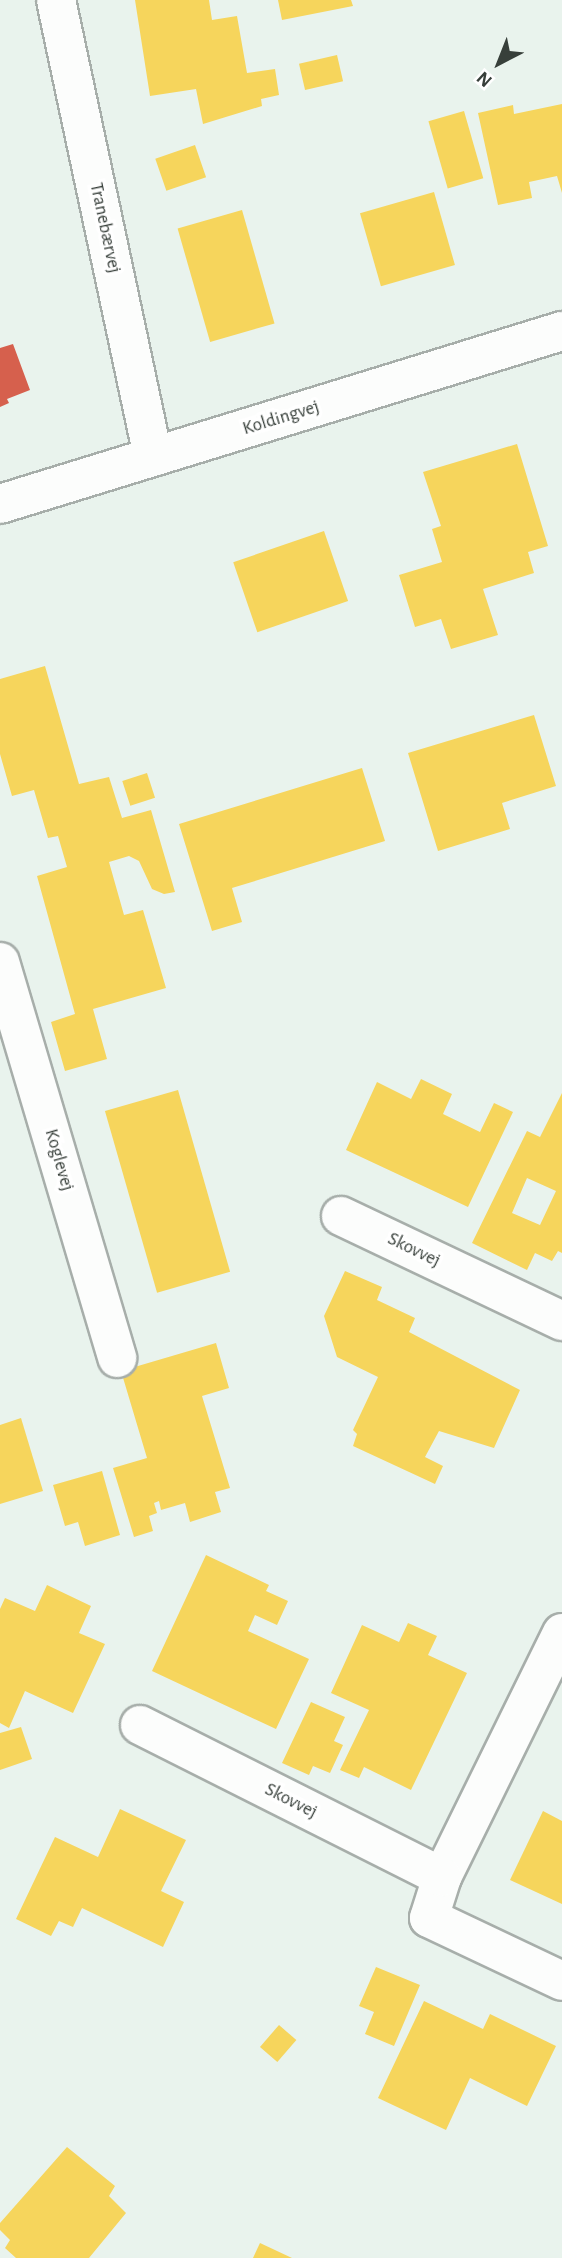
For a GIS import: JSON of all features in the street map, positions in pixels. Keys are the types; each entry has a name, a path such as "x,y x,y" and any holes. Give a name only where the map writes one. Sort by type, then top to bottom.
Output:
{"street":[{"name":"Tranebærvej","path":"56,0 153,457"},
{"name":"Koldingvej","path":"0,504 562,331"},
{"name":"Koglevej","path":"0,962 117,1358"},
{"name":"Skovvej","path":"341,1216 562,1321"},
{"path":"562,1633 442,1877 429,1918 562,1981"},
{"name":"Skovvej","path":"140,1725 442,1877"}],"building: Homes":[{"path":"135,0 209,0 212,20 237,16 247,73 275,69 279,95 261,99 262,106 203,124 196,89 150,96"},
{"path":"278,0 351,0 353,6 282,20"},
{"path":"337,55 343,81 305,90 299,64"},
{"path":"562,104 562,193 557,176 529,182 532,198 498,205 478,113 513,105 514,114"},
{"path":"464,111 483,178 448,188 428,121"},
{"path":"195,145 206,177 166,191 155,159"},
{"path":"434,192 455,265 381,286 360,213"},
{"path":"242,210 275,323 210,342 178,228"},
{"path":"517,444 548,546 528,552 534,573 483,589 498,635 451,649 441,619 415,627 399,575 442,562 432,529 441,526 423,472"},
{"path":"324,531 348,601 257,632 233,562"},
{"path":"45,666 79,784 109,777 122,818 151,810 175,892 164,894 152,889 139,861 129,856 109,862 124,915 143,910 166,988 93,1009 107,1059 65,1071 51,1022 75,1014 37,876 67,867 58,836 48,838 34,790 12,796 0,754 0,679"},
{"path":"534,715 556,786 502,803 510,829 438,851 408,753"},
{"path":"362,768 385,841 232,888 242,922 212,931 179,824"},
{"path":"147,773 155,798 130,806 122,781"},
{"path":"421,1079 452,1094 443,1114 480,1132 494,1103 513,1112 468,1207 346,1150 377,1082 411,1099"},
{"path":"178,1090 230,1272 157,1293 105,1111"},
{"path":"562,1093 562,1253 558,1251 552,1261 535,1253 527,1270 472,1243 527,1131 540,1137","holes":["527,1178 556,1191 540,1225 512,1213"]},
{"path":"345,1271 382,1287 377,1300 415,1318 409,1332 520,1390 494,1448 439,1431 425,1457 443,1466 435,1484 353,1446 357,1434 353,1430 378,1377 337,1357 324,1316"},
{"path":"216,1343 229,1388 202,1396 230,1488 215,1492 221,1512 190,1522 185,1503 161,1510 159,1501 154,1503 157,1513 149,1516 153,1531 134,1537 113,1468 147,1458 121,1371"},
{"path":"21,1418 43,1491 0,1504 0,1425"},
{"path":"102,1471 120,1535 85,1546 78,1522 65,1526 53,1485"},
{"path":"206,1555 269,1585 266,1591 288,1601 277,1625 255,1615 248,1631 309,1659 276,1729 152,1671"},
{"path":"47,1585 91,1606 79,1633 105,1644 73,1713 25,1691 9,1728 0,1723 0,1609 5,1598 35,1611"},
{"path":"408,1623 437,1636 428,1655 467,1673 411,1790 364,1767 359,1778 340,1770 369,1710 331,1693 362,1625 399,1642"},
{"path":"311,1702 345,1717 334,1741 343,1745 330,1773 313,1766 309,1775 282,1763"},
{"path":"21,1727 32,1759 0,1770 0,1733"},
{"path":"120,1809 186,1840 161,1891 184,1902 163,1947 82,1908 73,1927 59,1921 51,1936 16,1919 55,1837 98,1857"},
{"path":"543,1811 562,1821 562,1904 510,1880"},
{"path":"376,1967 420,1985 394,2046 365,2034 374,2012 359,2006"},
{"path":"424,2001 483,2029 490,2014 556,2046 527,2106 470,2078 446,2130 378,2098"},
{"path":"279,2025 296,2040 277,2062 260,2047"},
{"path":"67,2147 115,2186 109,2196 126,2213 89,2258 16,2258 5,2248 10,2240 0,2230 0,2223"},
{"path":"260,2243 292,2258 253,2258"}],"building: Shops":[{"path":"13,344 30,390 7,399 9,403 0,407 0,348"}]}
